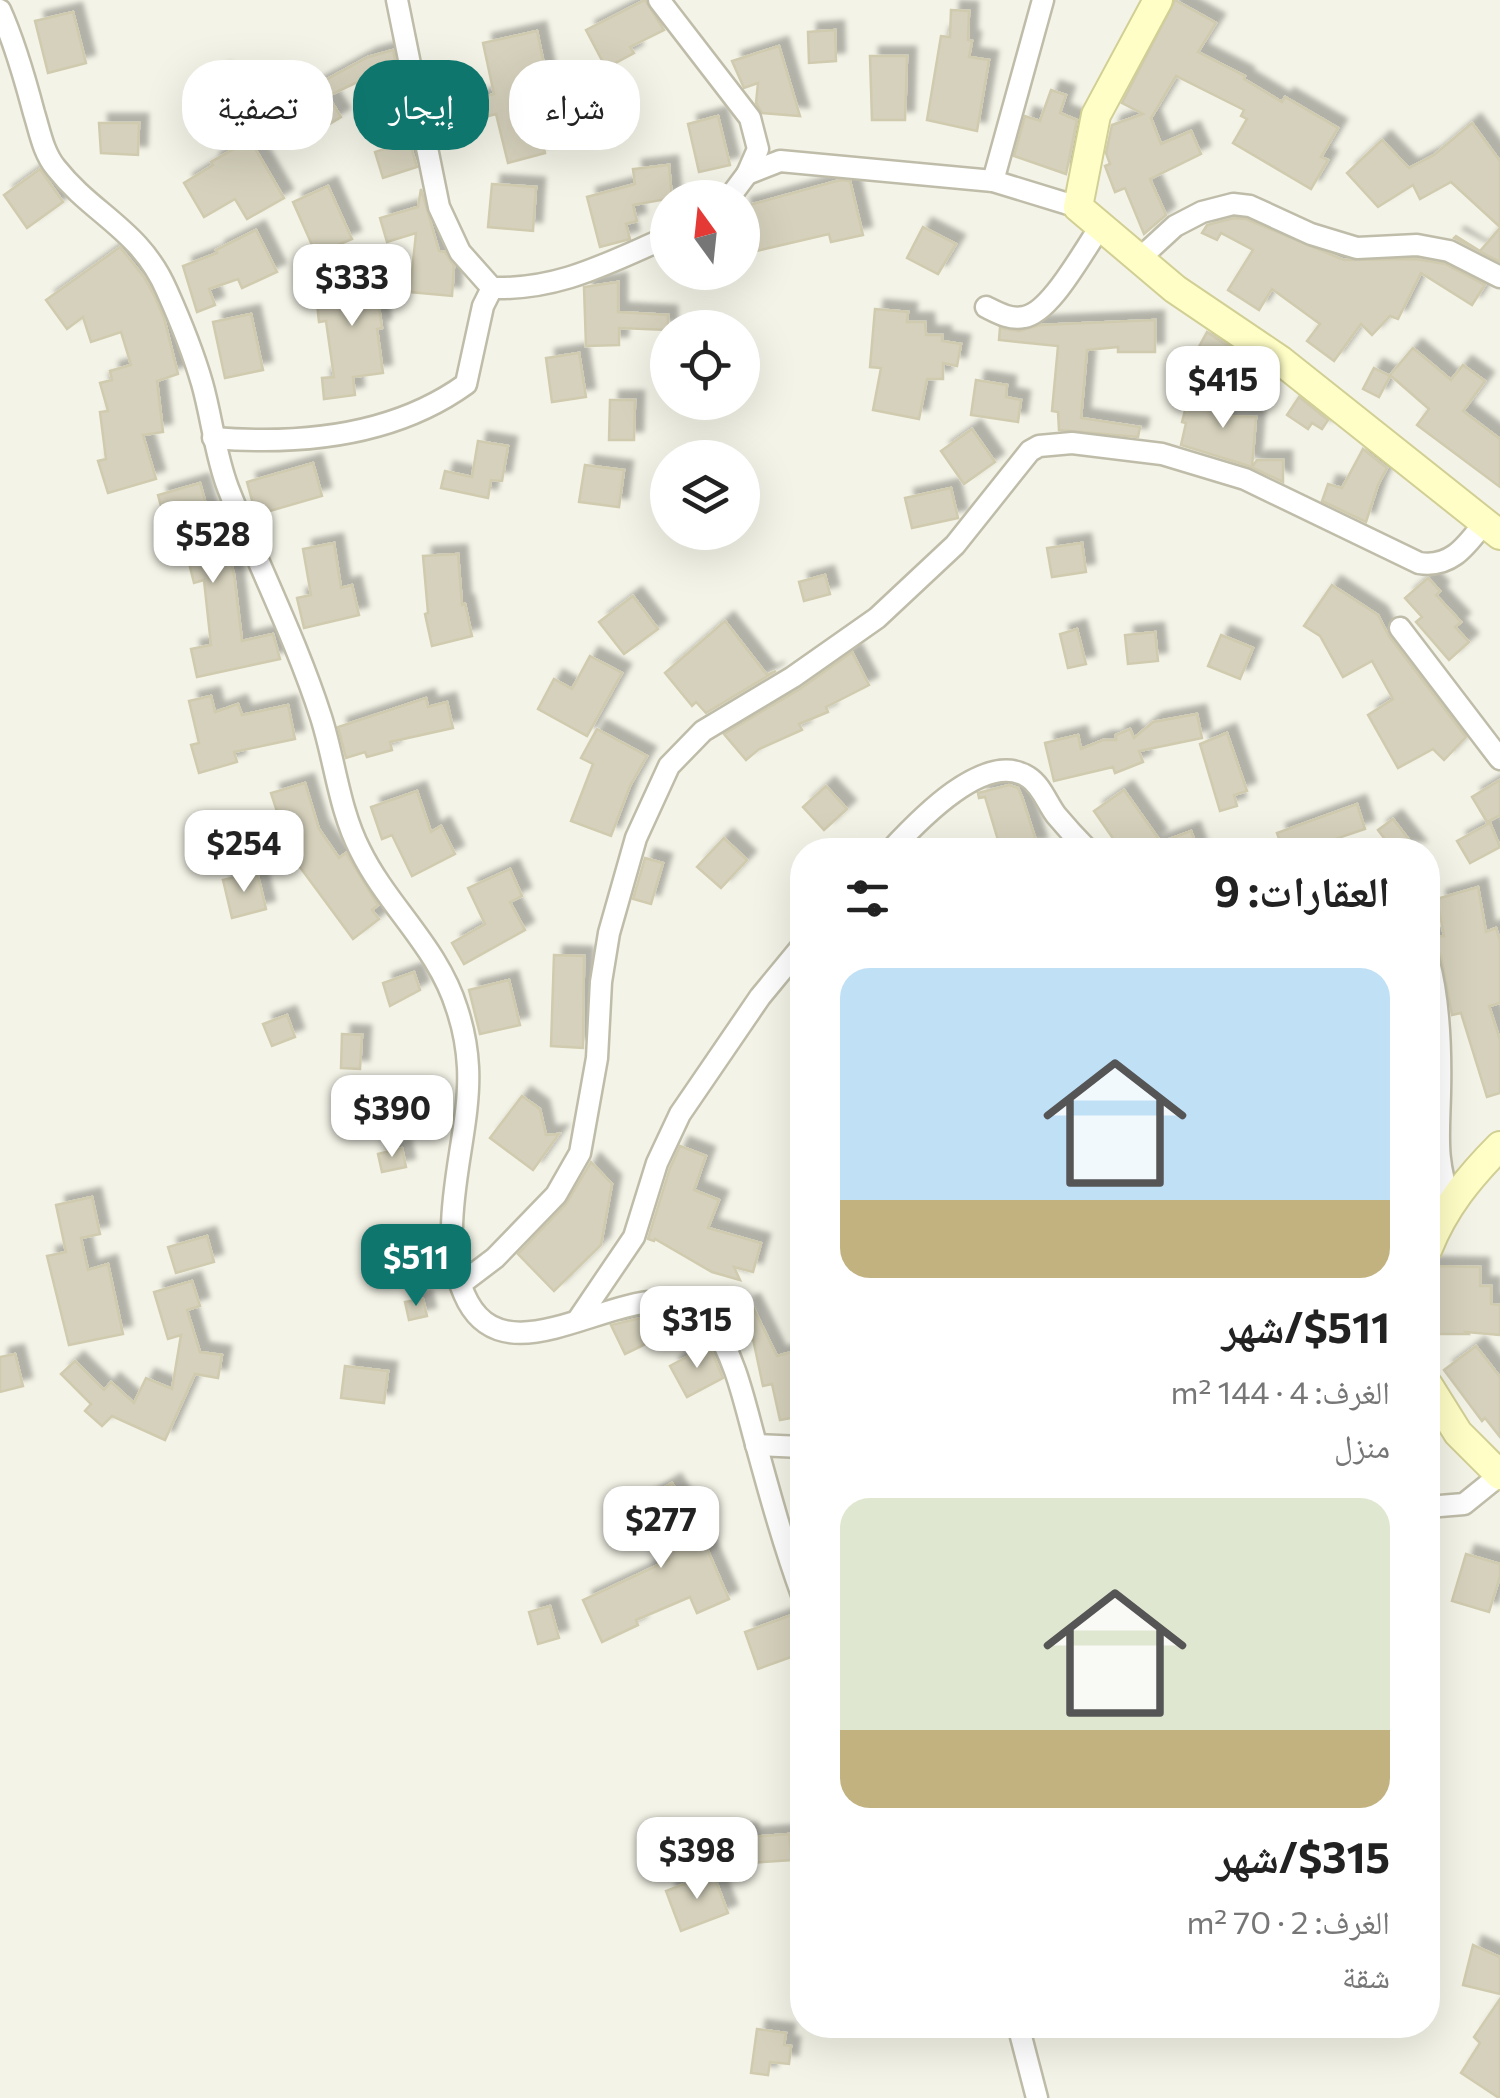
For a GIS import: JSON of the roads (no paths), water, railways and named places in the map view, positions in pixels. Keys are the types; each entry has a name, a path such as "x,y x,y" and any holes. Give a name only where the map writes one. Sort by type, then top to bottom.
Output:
{"street":[{"path":"397,0 439,207 460,252 492,288"},
{"path":"658,0 750,118 758,149 742,180"},
{"path":"992,180 1043,0"},
{"path":"1078,207 1096,114 1158,0"},
{"path":"0,10 44,148 56,168 152,258 202,385 226,484 316,704 359,850 429,948 457,1009 468,1067 452,1213 462,1283 475,1311 496,1329 546,1330 664,1300 682,1303 709,1320 730,1363 790,1561"},
{"path":"462,1283 494,1258 545,1206 580,1152 597,1058 600,982 609,934 636,838 669,766 703,731 793,677 877,618 955,545 1030,451 1039,446 1072,444 1162,454 1244,479 1419,563 1442,564 1492,529 1280,360 1175,289 1078,207 992,180 780,161 747,174"},
{"path":"1138,260 1175,226 1202,212 1233,204 1250,206 1311,234 1356,248 1418,246 1449,251 1500,276"},
{"path":"986,307 1020,318 1044,307 1100,226"},
{"path":"492,288 552,284 578,277 650,245"},
{"path":"213,438 284,441 364,430 445,399 466,384 484,306 492,288"},
{"path":"1400,628 1500,759"},
{"path":"903,838 957,790 978,779 1016,772 1029,778 1077,838"},
{"path":"578,1321 634,1237 657,1163 680,1114 760,997 790,961"},
{"path":"1440,1217 1500,1146"},
{"path":"1440,1176 1450,1203"},
{"path":"1440,1404 1458,1433 1500,1475 1464,1504 1440,1506"},
{"path":"756,1445 790,1446"},
{"path":"1022,2038 1038,2098"}]}
